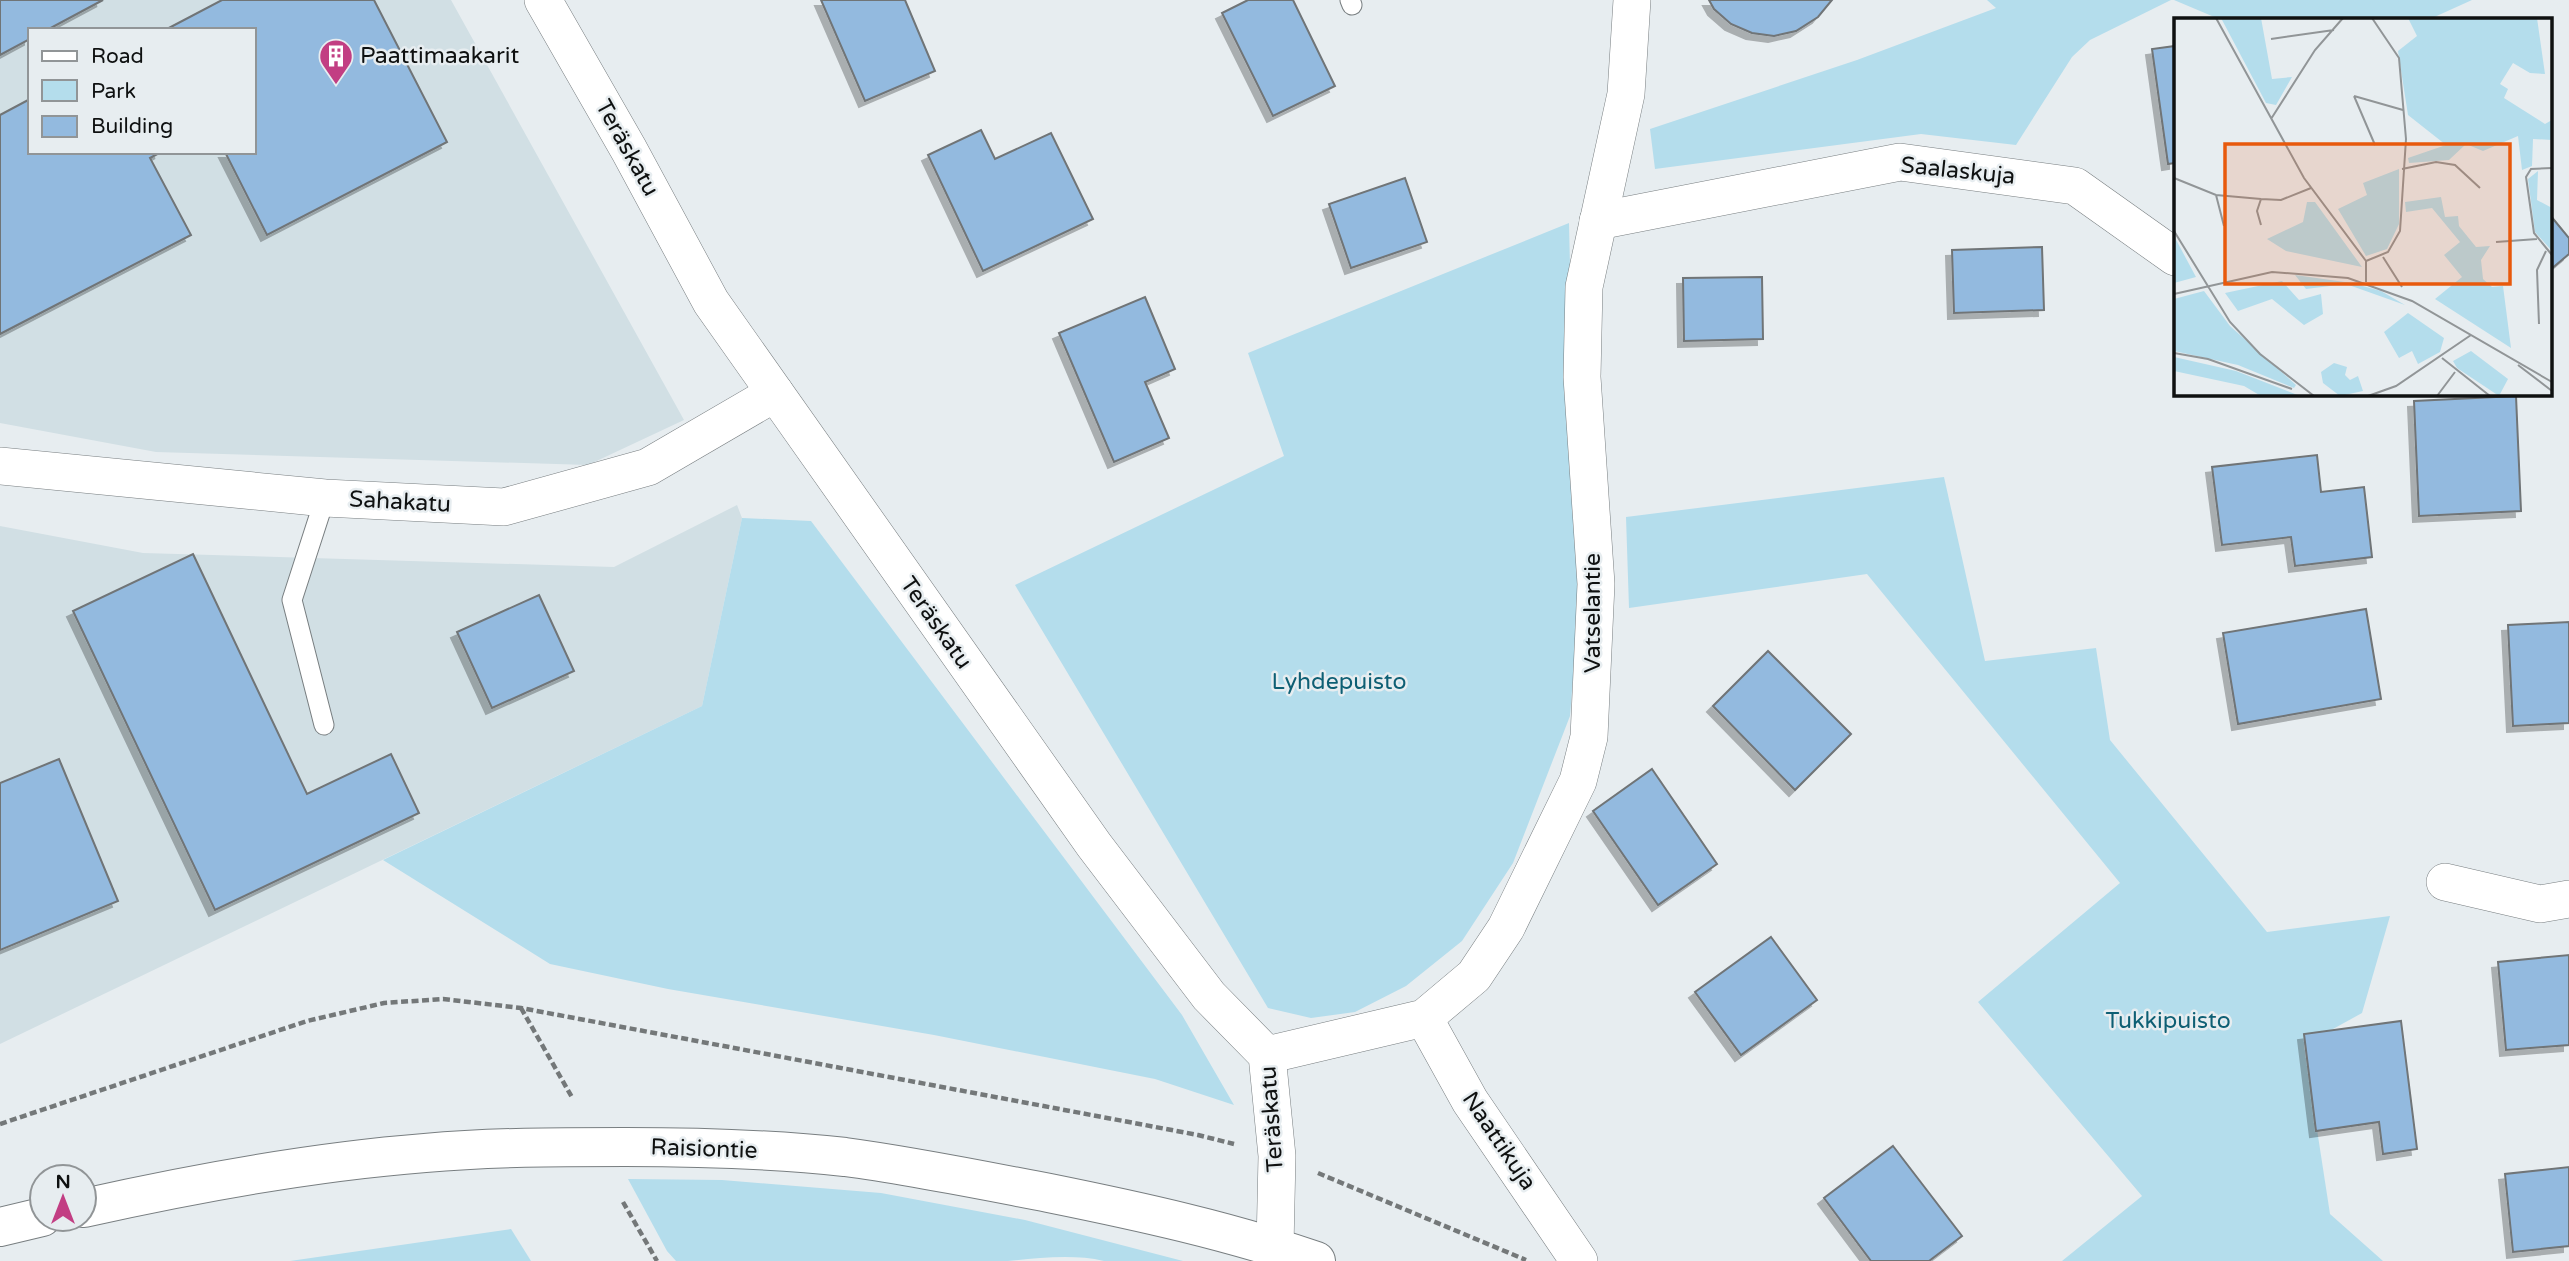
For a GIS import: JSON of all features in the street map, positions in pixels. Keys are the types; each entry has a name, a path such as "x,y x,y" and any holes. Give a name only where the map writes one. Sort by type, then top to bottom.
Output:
{"main road":[{"name":"Raisiontie","path":"98,1205 187,1185 291,1168 424,1153 532,1147 730,1148 844,1157 949,1173 1106,1204 1275,1247 1316,1261"},
{"path":"0,1227 28,1220"}],"street":[{"name":"Teräskatu","path":"543,0 629,149 711,302 1094,845 1209,996 1267,1055 1277,1156 1275,1247"},
{"name":"Vatselantie","path":"1267,1055 1424,1018 1474,976 1506,928 1578,781 1589,737 1596,584 1582,365 1584,287 1626,94 1632,0"},
{"name":"Saalaskuja","path":"1598,221 1900,162 2075,186 2174,256"},
{"name":"Sahakatu","path":"0,466 325,498 504,507 648,467 775,393"},
{"path":"2445,882 2540,904 2569,899"},
{"name":"Naattikuja","path":"1424,1018 1470,1101 1579,1261"}],"lane":[{"path":"324,725 292,600 325,498"}],"path":[{"path":"0,1124 307,1021 384,1003 443,999 521,1008 1198,1135 1277,1156 1530,1261"},
{"path":"521,1008 573,1099"},
{"path":"623,1202 657,1261"}],"shaded area":[{"path":"0,0 451,0 684,420 588,465 156,452 0,423"},
{"path":"737,505 742,518 702,706 0,1044 0,526 143,553 614,567"}],"green space":[{"path":"1987,0 2171,0 2090,40 2072,57 2016,145 1921,134 1655,169 1650,129 1857,60 1996,8"},
{"path":"2174,0 2472,0 2432,18 2217,18"},
{"name":"Lyhdepuisto","path":"1569,223 1578,614 1570,716 1513,863 1462,941 1406,986 1355,1012 1311,1018 1268,1008 1015,585 1284,456 1248,353"},
{"name":"Tukkipuisto","path":"1944,477 1985,661 2096,648 2110,740 2267,932 2390,916 2362,1013 2304,1045 2330,1214 2383,1261 2062,1261 2142,1196 1978,1002 2120,883 1867,574 1629,608 1626,517"},
{"path":"742,518 811,521 1182,1015 1234,1105 1155,1079 934,1035 668,989 550,964 383,860 702,706"},
{"path":"628,1179 722,1180 881,1193 1025,1220 1183,1261 1104,1261 1068,1257 1008,1261 676,1261 667,1251"},
{"path":"511,1229 531,1261 290,1261"}],"building":[{"path":"0,0 103,0 51,28 28,28 28,40 0,55"},
{"name":"Paattimaakarit","path":"222,0 374,0 447,142 267,235 226,154 256,154 256,28 169,28"},
{"path":"821,0 905,0 935,71 865,101"},
{"path":"1248,0 1293,0 1335,86 1273,116 1222,13"},
{"path":"1709,0 1832,0 1818,17 1796,31 1774,36 1752,33 1731,24 1714,9"},
{"path":"2174,46 2174,163 2168,164 2152,49"},
{"path":"28,100 28,154 157,154 150,158 191,235 0,334 0,115"},
{"path":"981,130 995,159 1051,133 1093,219 983,271 928,155"},
{"path":"1405,178 1427,242 1351,268 1329,204"},
{"path":"2552,217 2569,238 2569,254 2552,268"},
{"path":"2042,247 2044,310 1954,313 1952,250"},
{"path":"1762,277 1763,339 1684,341 1683,278"},
{"path":"1145,297 1175,369 1145,382 1169,438 1114,462 1059,333"},
{"path":"2516,396 2521,511 2419,516 2414,401"},
{"path":"2317,455 2321,492 2364,487 2372,557 2295,566 2291,537 2222,545 2212,467"},
{"path":"193,554 307,794 391,754 419,813 215,910 73,611"},
{"path":"539,595 574,671 492,708 457,632"},
{"path":"2366,609 2381,699 2238,724 2223,633"},
{"path":"2569,622 2569,723 2513,726 2508,625"},
{"path":"1768,651 1851,734 1795,790 1713,706"},
{"path":"59,759 118,901 0,950 0,783"},
{"path":"1652,769 1717,864 1658,905 1593,811"},
{"path":"1771,937 1817,1000 1741,1055 1695,992"},
{"path":"2569,955 2569,1045 2506,1050 2498,962"},
{"path":"2401,1021 2417,1149 2383,1154 2379,1122 2316,1131 2304,1034"},
{"path":"1893,1146 1962,1236 1929,1261 1871,1261 1824,1198"},
{"path":"2569,1167 2569,1246 2513,1252 2505,1174"}],"place":[{"name":"Paattimaakarit","path":"336,86"}]}
